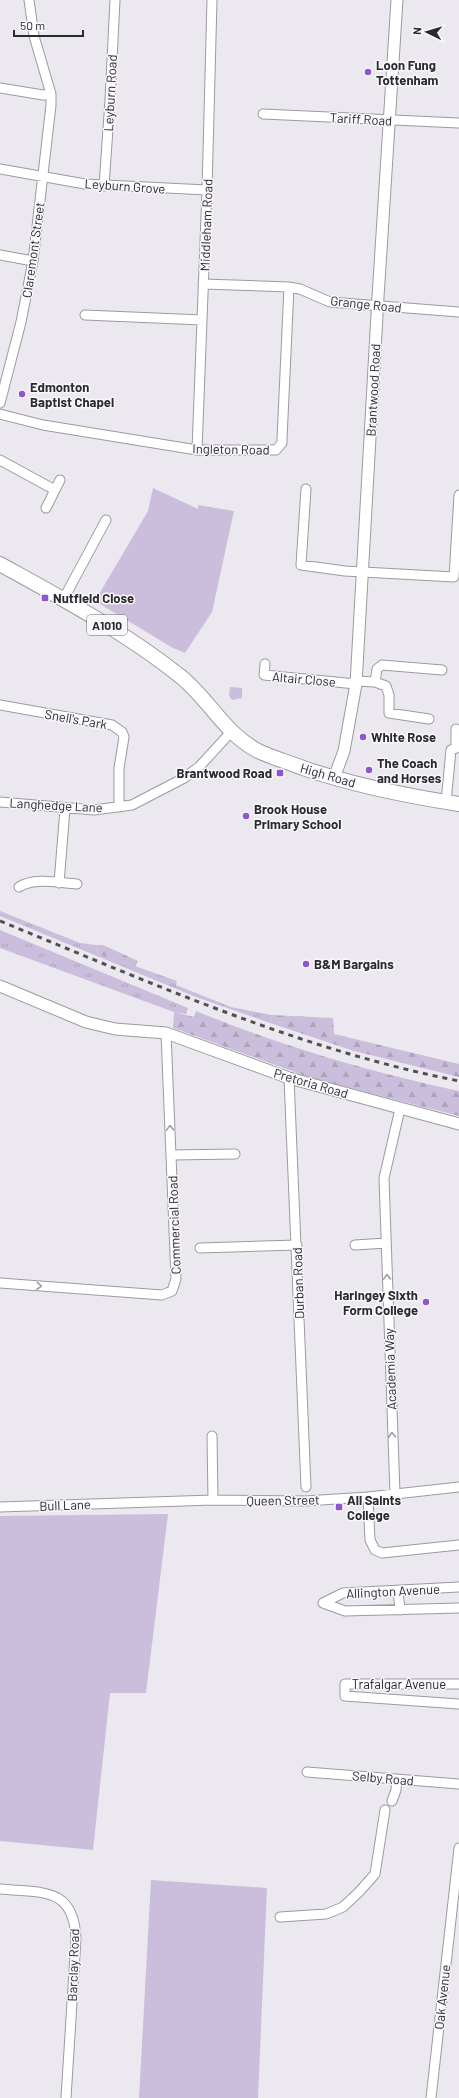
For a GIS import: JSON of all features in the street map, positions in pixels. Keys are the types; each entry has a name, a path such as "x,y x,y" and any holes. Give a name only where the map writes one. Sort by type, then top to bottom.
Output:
{"main road":[{"name":"A1010","path":"0,564 63,600"},
{"name":"High Road","path":"63,600 150,652 181,676 231,732 258,750 284,763 334,778 452,803"}],"street":[{"path":"0,88 43,95 51,94 34,36 29,0"},
{"name":"Leyburn Road","path":"104,186 115,0"},
{"name":"Middleham Road","path":"197,450 207,190 212,0"},
{"name":"Brantwood Road","path":"334,778 344,751 356,682 370,465 377,306 388,120 397,0"},
{"name":"Claremont Street","path":"0,403 21,322 33,261 51,94"},
{"name":"Tariff Road","path":"263,114 459,123"},
{"name":"Leyburn Grove","path":"0,169 104,186 207,190"},
{"path":"0,255 33,261"},
{"name":"Grange Road","path":"203,284 288,287 300,289 330,302 459,312"},
{"name":"Ingleton Road","path":"0,414 43,425 197,450 271,451 279,448 282,443 288,287"},
{"path":"85,315 202,320"},
{"path":"0,460 55,490"},
{"path":"46,508 60,480"},
{"path":"306,490 301,565 315,568 362,572 454,577 459,495"},
{"path":"63,600 106,520"},
{"name":"Altair Close","path":"265,664 264,675 356,682"},
{"path":"375,682 377,669 382,665 442,670"},
{"path":"356,682 375,682 383,684 388,690 389,713 429,719"},
{"name":"Snell's Park","path":"0,705 112,725 122,732 124,737 119,768 119,807"},
{"path":"452,803 451,750 457,747 456,729"},
{"name":"Langhedge Lane","path":"0,802 66,809 94,810 132,805 184,778 199,767 231,732"},
{"path":"59,883 66,809"},
{"path":"19,887 26,882 77,884"},
{"name":"Pretoria Road","path":"0,986 86,1022 115,1029 166,1033 289,1078 459,1124"},
{"name":"Commercial Road","path":"0,1283 162,1295 172,1291 176,1279 166,1033"},
{"name":"Durban Road","path":"289,1078 306,1487"},
{"name":"Academia Way","path":"395,1494 384,1178 400,1109"},
{"path":"172,1155 235,1154"},
{"path":"355,1244 386,1243"},
{"path":"200,1248 297,1244"},
{"path":"212,1436 213,1500"},
{"name":"Queen Street","path":"130,1502 213,1500 286,1501 368,1497 459,1487"},
{"path":"368,1497 370,1540 375,1550 382,1552 459,1546"},
{"name":"Bull Lane","path":"0,1507 130,1502"},
{"name":"Allington Avenue","path":"459,1587 343,1593 323,1603 345,1611 459,1608"},
{"path":"398,1591 400,1610"},
{"name":"Trafalgar Avenue","path":"459,1684 345,1684 345,1696 459,1704"},
{"path":"396,1684 396,1699"},
{"name":"Selby Road","path":"307,1772 459,1784"},
{"path":"392,1801 396,1790 397,1779"},
{"path":"280,1917 326,1914 343,1907 359,1892 375,1874 385,1810"},
{"name":"Oak Avenue","path":"431,2098 459,1848"},
{"name":"Barclay Road","path":"0,1889 50,1894 62,1899 73,1918 76,1938 66,2098"}],"green space":[{"path":"153,488 198,509 198,505 234,511 212,612 185,653 173,648 95,601 148,511"},
{"path":"230,687 242,688 242,698 232,700 229,696"},
{"path":"0,911 80,943 96,945 97,953 133,968 135,966 177,981 176,985 231,1007 272,1015 270,1023 196,997 0,916"},
{"path":"0,930 188,1008 186,1014 174,1012 0,948"},
{"path":"96,945 103,945 138,961 133,969 97,953"},
{"path":"196,1011 293,1047 359,1067 459,1091 459,1116 311,1078 173,1028 174,1012 194,1017"},
{"path":"272,1015 333,1018 334,1034 459,1064 459,1077 354,1051 270,1023"},
{"path":"168,1514 146,1693 110,1693 93,1850 0,1841 0,1516"},
{"path":"151,1880 267,1888 258,2098 139,2098"}],"railway":[{"path":"0,921 169,990 283,1033 340,1051 459,1081"}],"place":[{"name":"Loon Fung Tottenham","path":"368,72"},
{"name":"Edmonton Baptist Chapel","path":"22,394"},
{"name":"Nutfield Close","path":"45,598"},
{"name":"White Rose","path":"363,737"},
{"name":"The Coach and Horses","path":"369,770"},
{"name":"Brantwood Road","path":"280,773"},
{"name":"Brook House Primary School","path":"246,816"},
{"name":"B&M Bargains","path":"306,964"},
{"name":"Haringey Sixth Form College","path":"426,1302"},
{"name":"All Saints College","path":"339,1507"}]}
